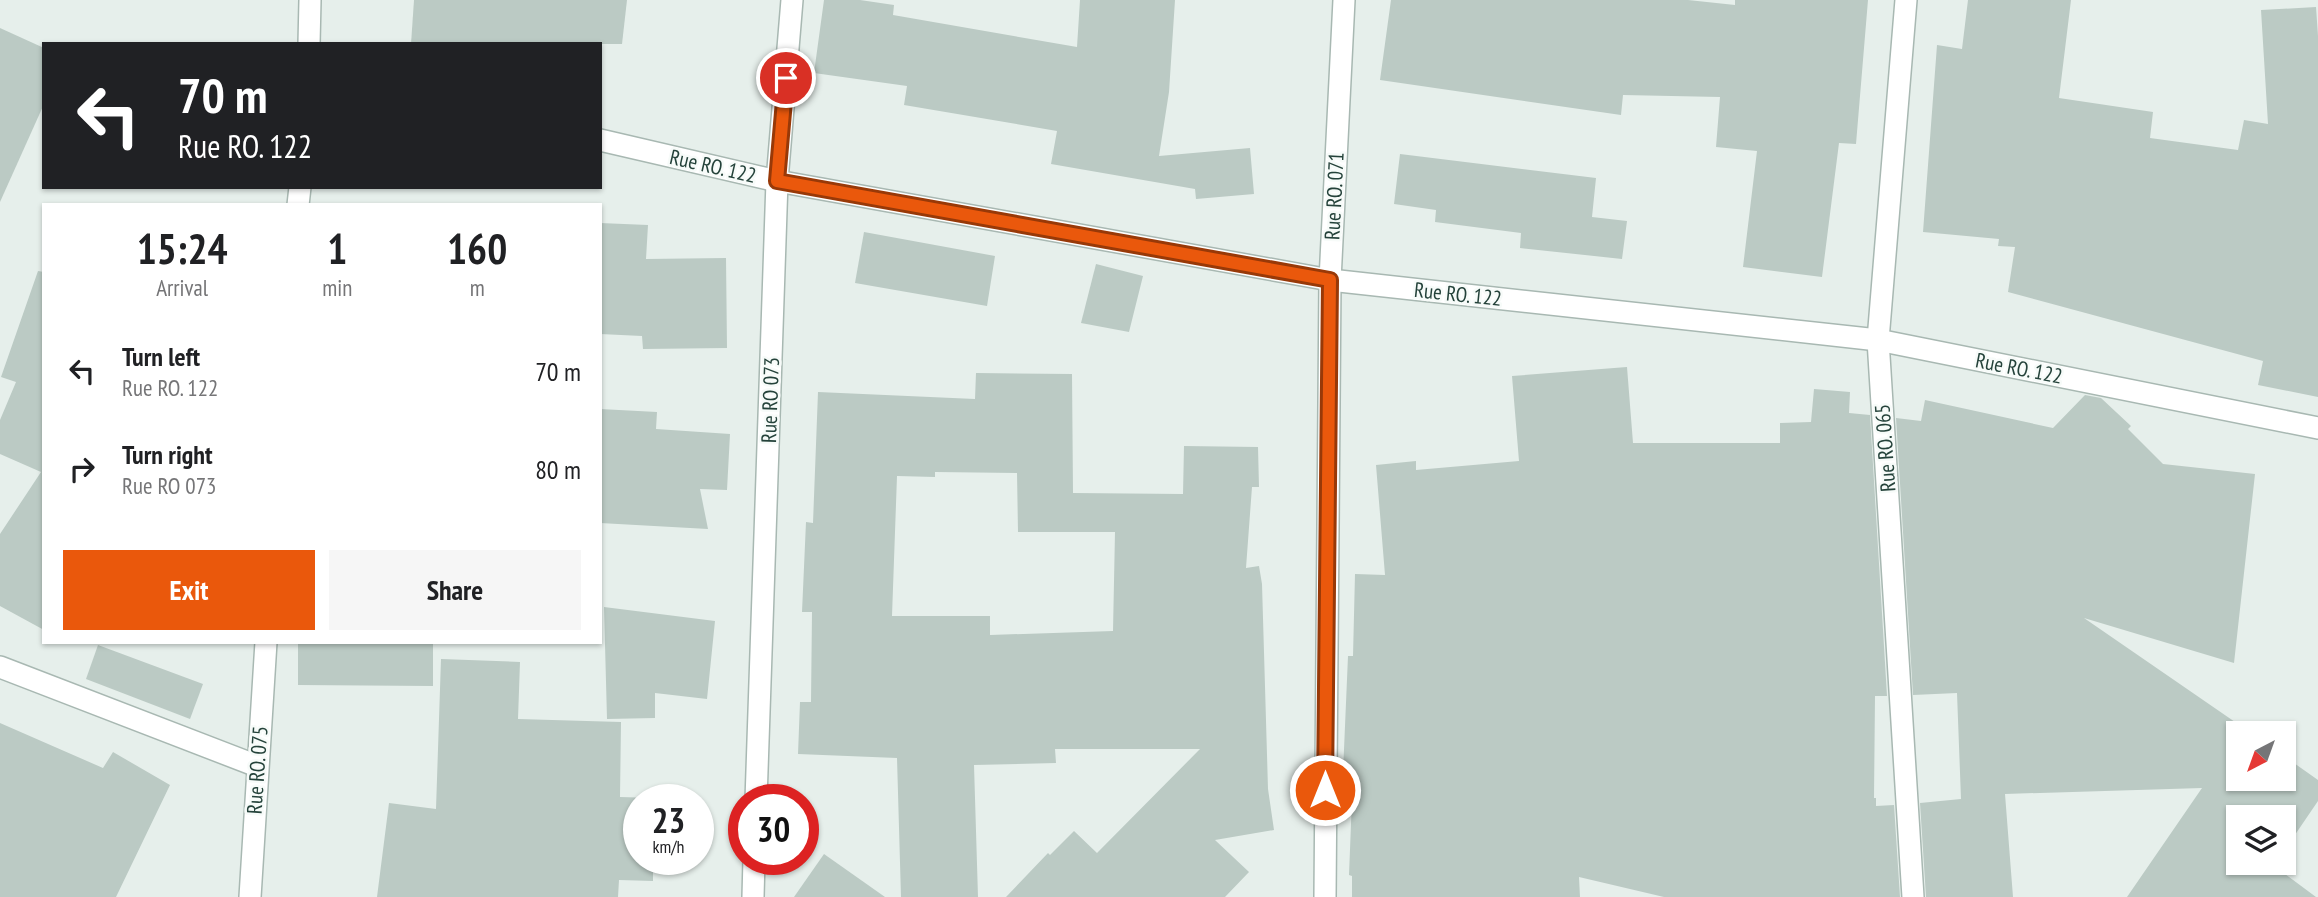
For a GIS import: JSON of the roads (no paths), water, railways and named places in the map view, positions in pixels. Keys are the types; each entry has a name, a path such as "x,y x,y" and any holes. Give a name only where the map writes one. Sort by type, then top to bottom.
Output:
{"street":[{"path":"309,42 310,0"},
{"name":"Rue RO 073","path":"757,784 777,181 792,0"},
{"name":"Rue RO. 071","path":"1325,897 1330,280 1344,0"},
{"name":"Rue RO. 065","path":"1906,0 1878,340 1913,897"},
{"name":"Rue RO. 122","path":"602,140 777,181 1330,280 1878,340 2318,428"},
{"name":"Rue RO. 075","path":"250,897 266,644"},
{"path":"0,667 257,766"},
{"path":"753,897 754,875"}]}
